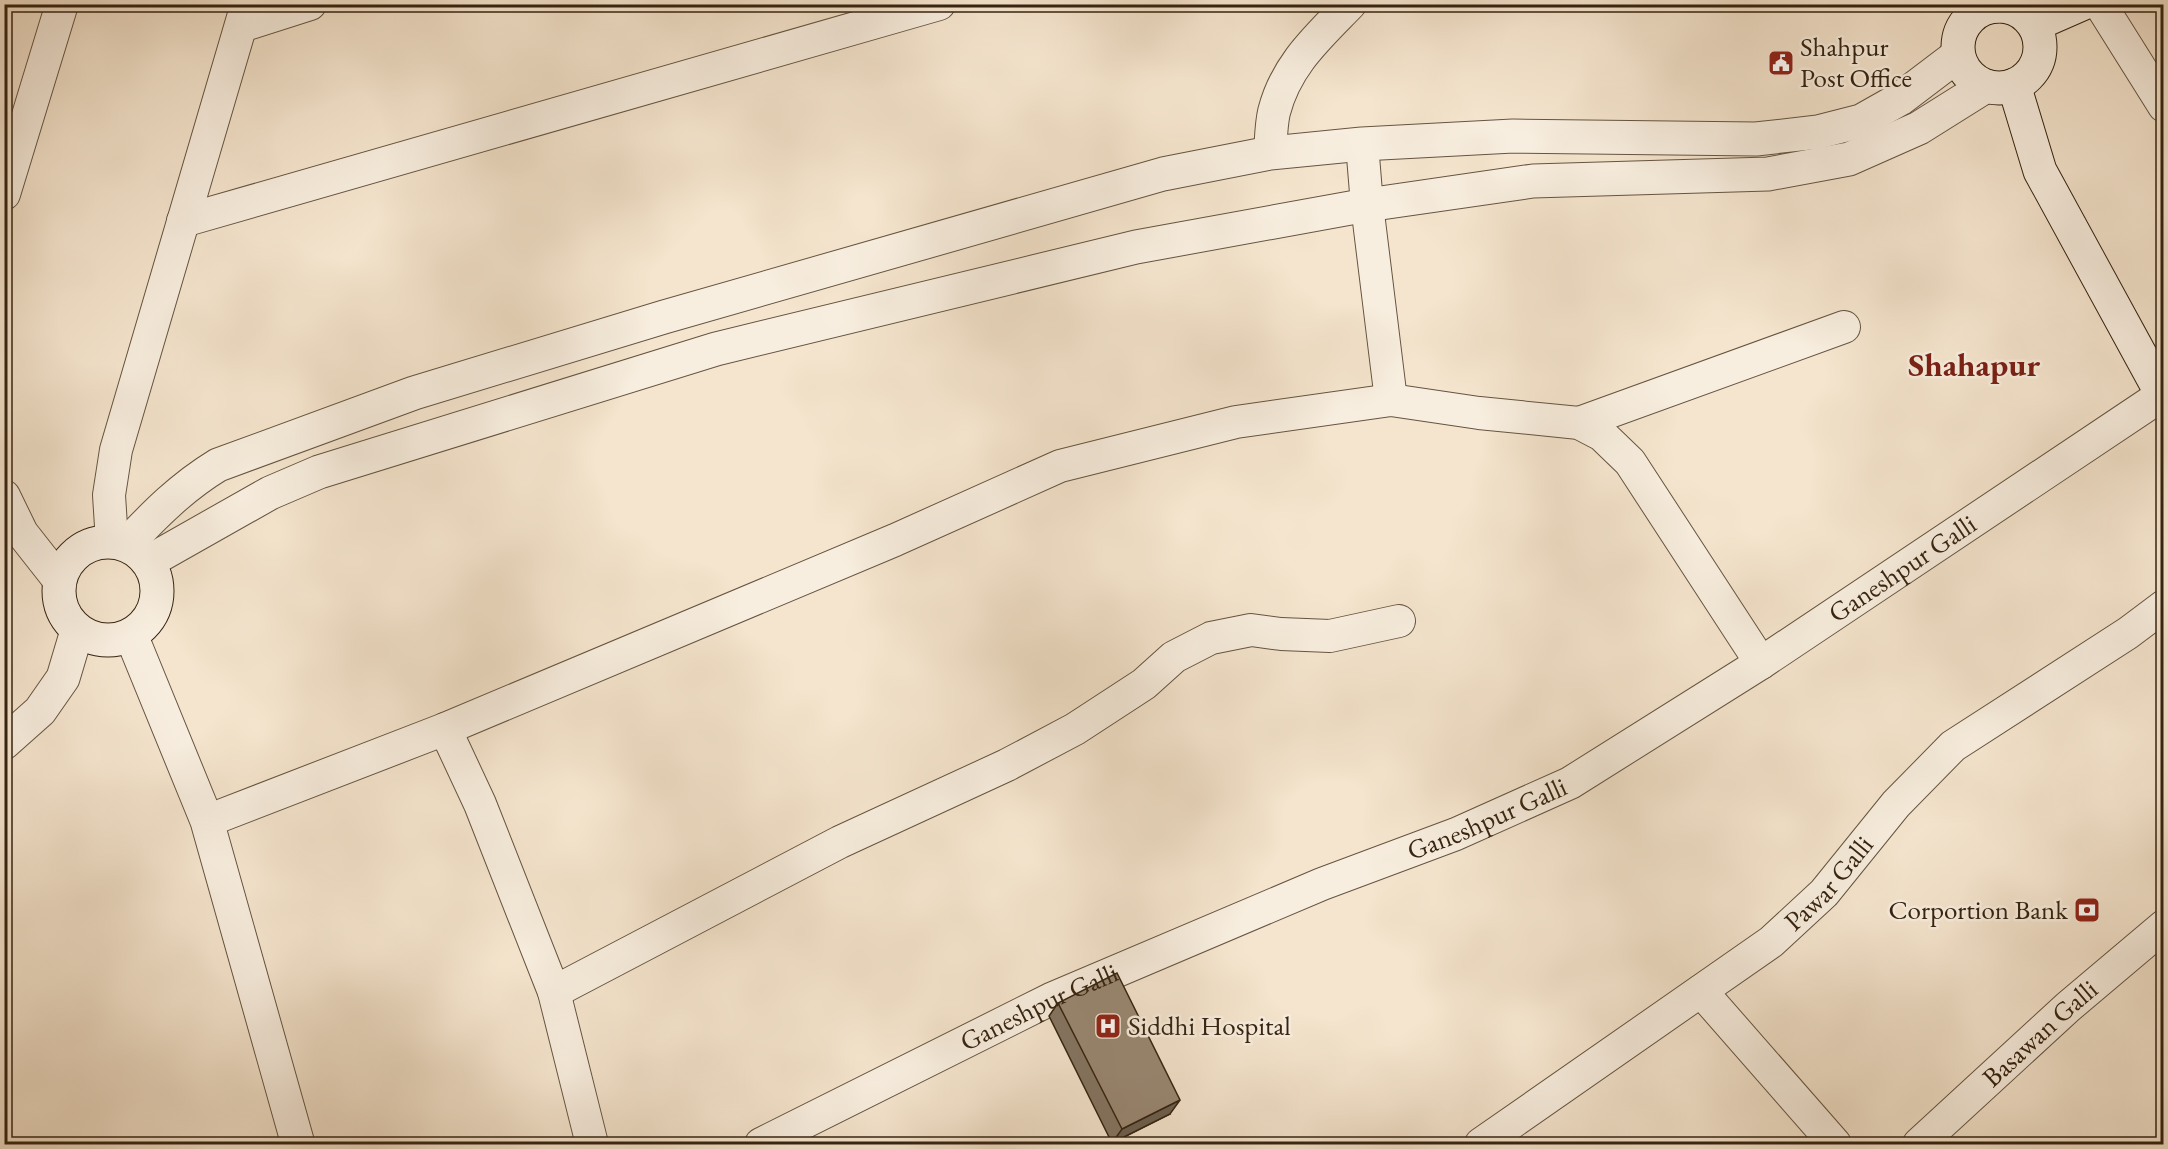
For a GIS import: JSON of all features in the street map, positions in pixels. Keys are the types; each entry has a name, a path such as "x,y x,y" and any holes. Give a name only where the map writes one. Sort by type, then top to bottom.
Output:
{"street":[{"path":"4,194 62,4"},
{"path":"310,4 244,15 116,450 110,495 129,550 154,575 156,602 142,627 131,635 117,640 103,641 89,638 77,631 61,608 59,580 64,567 85,547 129,550 319,472 716,349 1136,246 1367,205 1533,181 1768,174 1850,159 1919,128 2000,85 2026,77 2035,66 2039,52 2039,38 2034,25 2024,14 2012,8 1981,8 1962,27 1958,41 1958,55 1964,69 1973,79 2000,85"},
{"path":"183,221 939,4"},
{"path":"1270,153 1273,113 1282,87 1298,58 1350,4"},
{"path":"2034,25 2082,4"},
{"path":"2100,4 2163,106"},
{"path":"129,550 160,508 190,482 218,465 414,393 664,317 1163,174 1270,153 1362,144 1513,136 1756,139 1818,132 1861,121 1900,99 1958,55"},
{"path":"2000,85 2040,171 2162,397"},
{"path":"1362,144 1367,205 1391,400"},
{"path":"1579,423 1844,327"},
{"name":"Ganeshpur Galli","path":"761,1144 1052,999 1322,884 1456,834 1570,783 1761,663 2162,397"},
{"path":"207,821 445,729 895,540 1060,466 1236,422 1391,400 1479,413 1579,423 1602,435 1630,462 1761,663"},
{"path":"4,496 22,532 59,580"},
{"name":"Pawar Galli","path":"1481,1144 1771,942 1824,893 1896,804 1953,747 2128,633 2163,606"},
{"path":"554,992 840,842 1007,765 1075,729 1144,684 1174,657 1211,638 1251,630 1330,636 1399,621"},
{"path":"4,743 40,711 63,678 77,631"},
{"path":"131,635 207,821 298,1144"},
{"path":"445,729 480,804 554,992 592,1144"},
{"name":"Basawan Galli","path":"1919,1144 2068,1007 2163,926"},
{"path":"1701,991 1835,1144"}],"building":[{"path":"1117,973 1180,1100 1122,1129 1058,1003"}],"place":[{"name":"Shahpur Post Office","path":"1781,63"},
{"name":"Corportion Bank","path":"2087,910"},
{"name":"Siddhi Hospital","path":"1108,1026"}],"district":[{"name":"Shahapur","path":"1974,364"}]}
